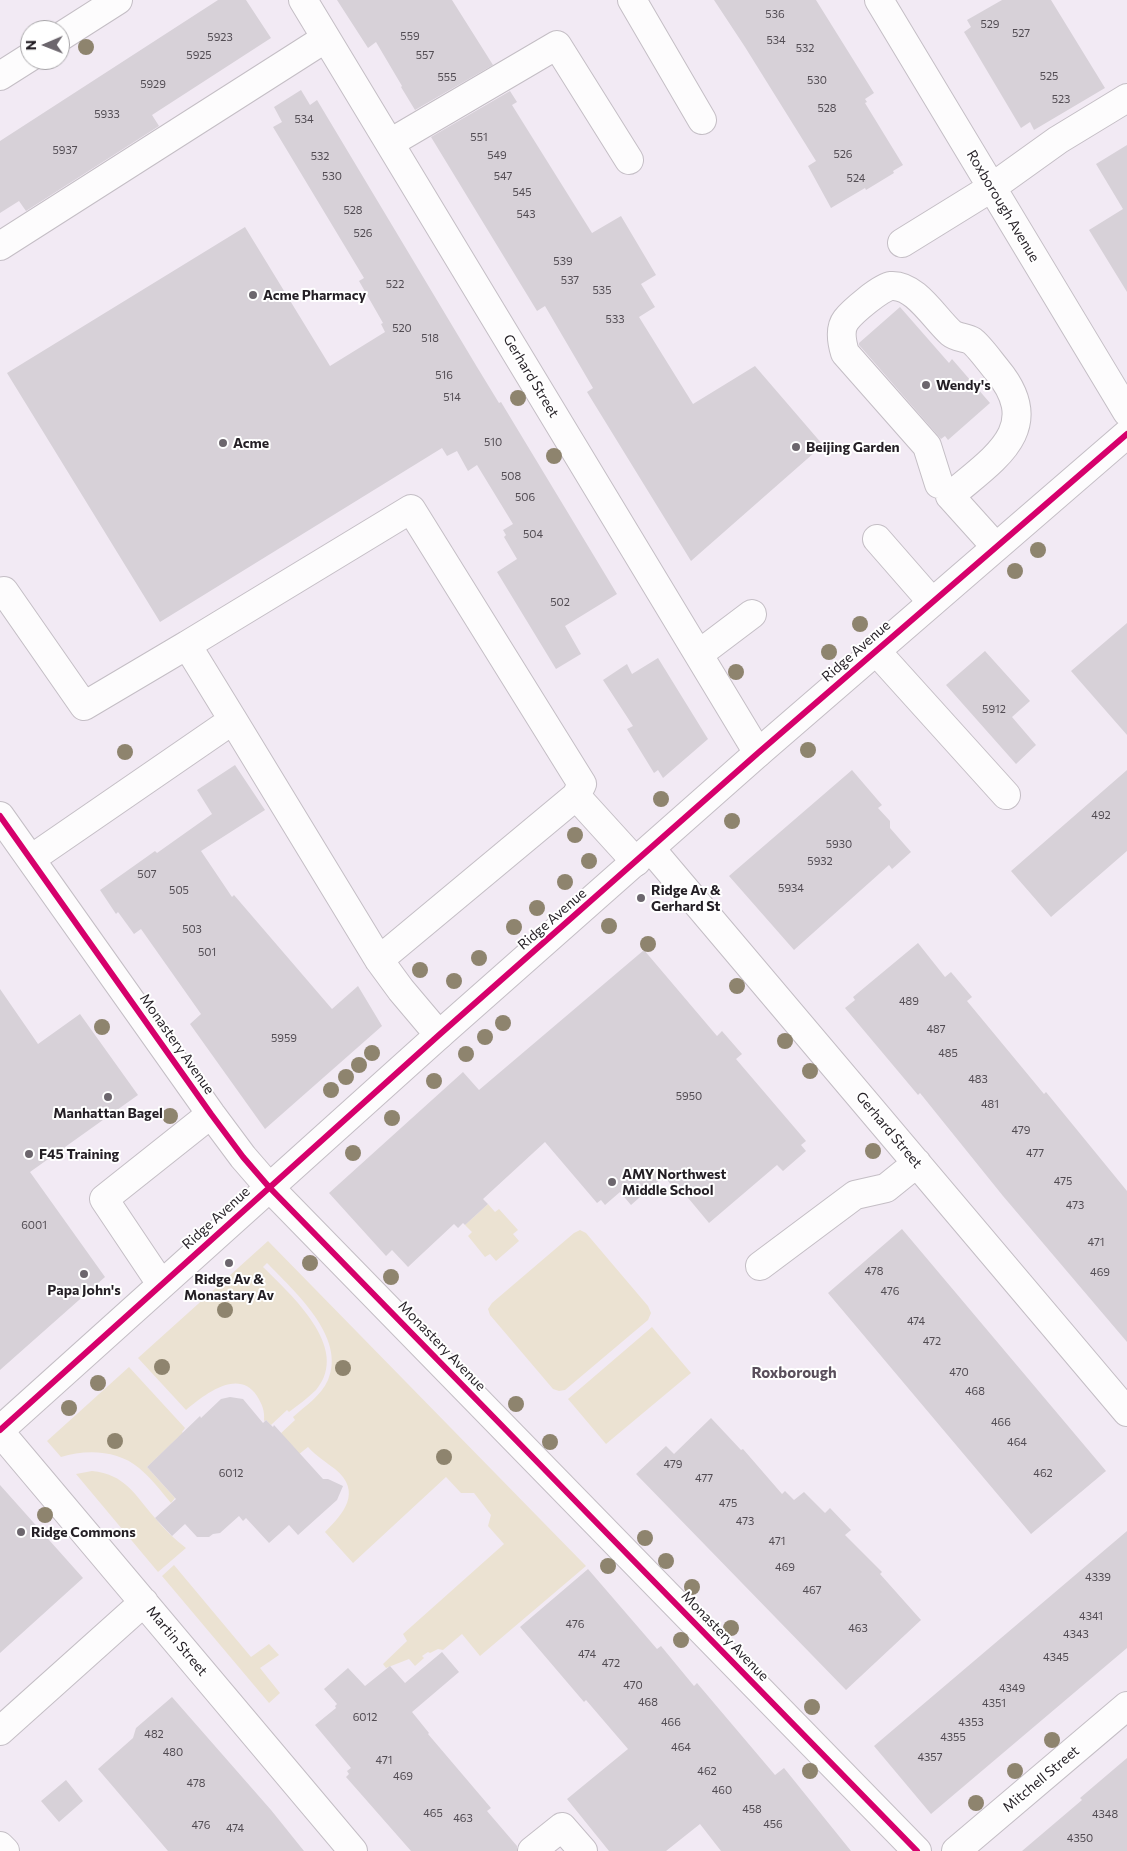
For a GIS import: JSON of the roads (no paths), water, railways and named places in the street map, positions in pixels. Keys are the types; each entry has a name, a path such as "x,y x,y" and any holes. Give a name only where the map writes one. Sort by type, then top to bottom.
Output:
{"street":[{"path":"70,31 118,0"},
{"name":"Gerhard Street","path":"303,0 758,753"},
{"path":"632,0 702,120"},
{"name":"Roxborough Avenue","path":"879,0 1127,412"},
{"path":"0,246 326,38"},
{"path":"390,143 557,45 629,160"},
{"path":"0,76 20,63"},
{"path":"902,243 991,188 1058,140 1127,98"},
{"path":"945,490 1000,454 1012,438 1017,419 1015,401 1007,383 972,341 953,335 911,291 901,287 890,286 879,290 845,321 842,336 845,353 927,446 945,490 995,546"},
{"name":"Ridge Avenue","path":"0,1431 439,1035 758,753 995,546 1127,434"},
{"path":"4,591 84,706 411,509 582,784 576,796 379,960"},
{"path":"877,539 932,602"},
{"path":"699,654 752,614"},
{"path":"187,645 379,960 401,990 439,1035"},
{"path":"876,651 1006,795"},
{"path":"31,859 232,720"},
{"name":"Gerhard Street","path":"576,796 643,855 917,1163 1127,1412"},
{"name":"Monastery Avenue","path":"0,816 211,1114 243,1157 269,1187 917,1851"},
{"path":"161,1284 104,1199 211,1114"},
{"path":"760,1266 855,1195 886,1188 917,1163"},
{"name":"Martin Street","path":"0,1431 354,1851"},
{"path":"0,1731 144,1602"},
{"name":"Mitchell Street","path":"956,1851 1127,1706"},
{"path":"532,1851 562,1827 583,1851"},
{"path":"0,1846 4,1851"}],"place":[{"name":"Acme Pharmacy","path":"253,295"},
{"name":"Wendy's","path":"926,385"},
{"name":"Acme","path":"223,443"},
{"name":"Beijing Garden","path":"796,447"},
{"name":"Ridge Av & Gerhard St","path":"641,898"},
{"name":"Manhattan Bagel","path":"108,1097"},
{"name":"F45 Training","path":"29,1154"},
{"name":"AMY Northwest Middle School","path":"612,1182"},
{"name":"Ridge Av & Monastary Av","path":"229,1263"},
{"name":"Papa John's","path":"84,1274"},
{"name":"Ridge Commons","path":"21,1532"}],"district":[{"name":"Roxborough","path":"794,1373"}]}
